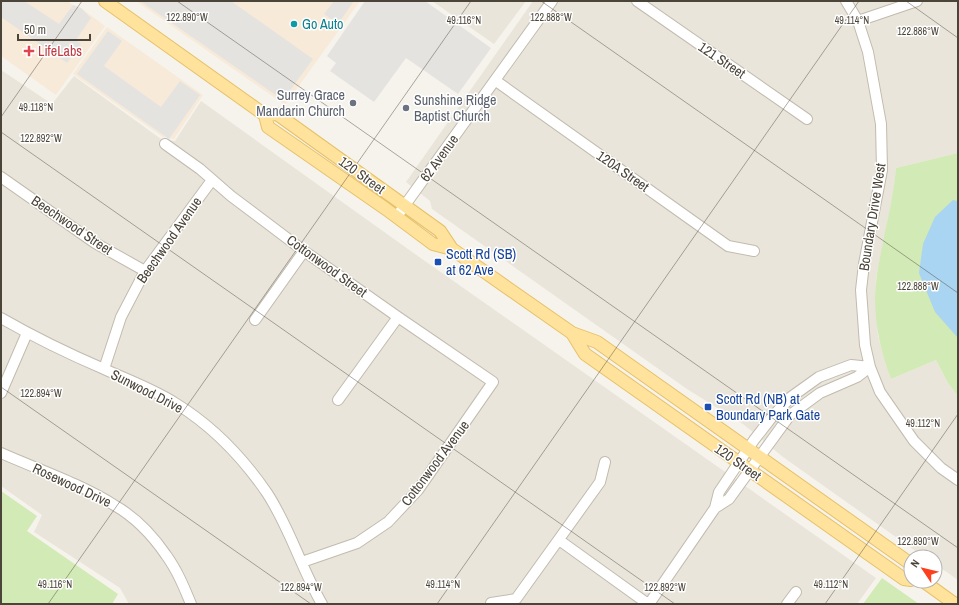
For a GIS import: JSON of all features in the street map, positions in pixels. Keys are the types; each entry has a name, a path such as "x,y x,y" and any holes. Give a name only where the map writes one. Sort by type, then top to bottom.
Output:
{"main road":[{"name":"120 Street","path":"105,1 202,72 265,115 277,114 440,231 452,249"},
{"name":"120 Street","path":"265,115 268,127 433,244 452,249 572,333 597,342 903,558"},
{"name":"120 Street","path":"572,333 585,354 903,578"},
{"path":"933,589 955,604"}],"street":[{"name":"62 Avenue","path":"396,217 496,81 552,1"},
{"name":"121 Street","path":"636,1 807,119"},
{"name":"Boundary Drive West","path":"846,1 858,22 868,52 881,124 882,170 864,264 861,290 865,345 870,367 880,392 914,441 941,468 958,480"},
{"path":"858,22 917,1"},
{"name":"120A Street","path":"496,81 728,246 754,251"},
{"name":"Cottonwood Street","path":"165,144 200,169 230,196 304,251 493,382"},
{"name":"Beechwood Street","path":"1,176 95,243 145,271"},
{"name":"Beechwood Avenue","path":"104,369 121,317 145,271 212,180"},
{"path":"255,320 304,251"},
{"path":"338,400 398,317"},
{"name":"Sunwood Drive","path":"1,318 27,333 137,383 175,403 206,426 243,461 267,494 288,530 310,584 322,604"},
{"path":"1,393 27,333"},
{"path":"559,540 649,604 715,508 719,492 772,417 791,397 819,377 851,365 870,367"},
{"path":"715,508 729,499 790,415 820,393 857,377 870,367"},
{"name":"Cottonwood Avenue","path":"302,562 357,543 388,522 418,490 493,382"},
{"name":"Rosewood Drive","path":"1,453 89,491 115,505 142,526 166,554 176,571 191,604"},
{"path":"491,603 516,599 600,482 605,462"},
{"path":"787,604 796,592"}],"shaded area":[{"path":"1,1 67,1 81,8 105,26 56,95 1,56"},
{"path":"1,1 24,1 59,24 73,5 81,8 91,18 76,40 81,44 67,63 1,17"},
{"name":"Go Auto","path":"136,1 360,1 285,105"},
{"name":"Go Auto","path":"140,1 231,1 313,59 283,100"},
{"path":"334,1 354,1 338,24 324,14"},
{"path":"365,1 425,1 491,48 458,94 406,58 374,102 330,71 336,63 327,56"},
{"path":"432,1 526,1 494,44"},
{"path":"533,1 958,1 958,153 896,168 893,196 876,278 875,297 878,336 891,379 936,360 948,383 958,396 958,580 943,570 943,549 913,549 783,457 743,424 687,389 432,209 430,201 406,182"},
{"path":"107,27 203,95 174,139 163,137 73,74"},
{"path":"108,31 122,41 104,66 161,107 180,81 200,95 169,139 77,74"},
{"path":"1,70 52,104 74,76 161,139 175,141 201,101 415,254 876,578 857,604 129,604 120,588 34,532 42,515 1,486"}],"green space":[{"path":"958,153 958,396 948,383 936,360 891,379 879,339 876,319 875,290 892,200 896,168"},
{"path":"1,491 37,516 27,531 118,594 112,604 1,604"},
{"path":"882,578 919,604 863,604"}],"water":[{"path":"953,200 958,201 958,338 935,312 919,273 923,244 935,217"}],"place":[{"name":"Go Auto","path":"294,24"},
{"name":"LifeLabs","path":"29,51"},
{"name":"Surrey Grace Mandarin Church","path":"353,103"},
{"name":"Sunshine Ridge Baptist Church","path":"406,108"},
{"name":"Scott Rd (SB) at 62 Ave","path":"438,262"},
{"name":"Scott Rd (NB) at Boundary Park Gate","path":"708,407"}]}
